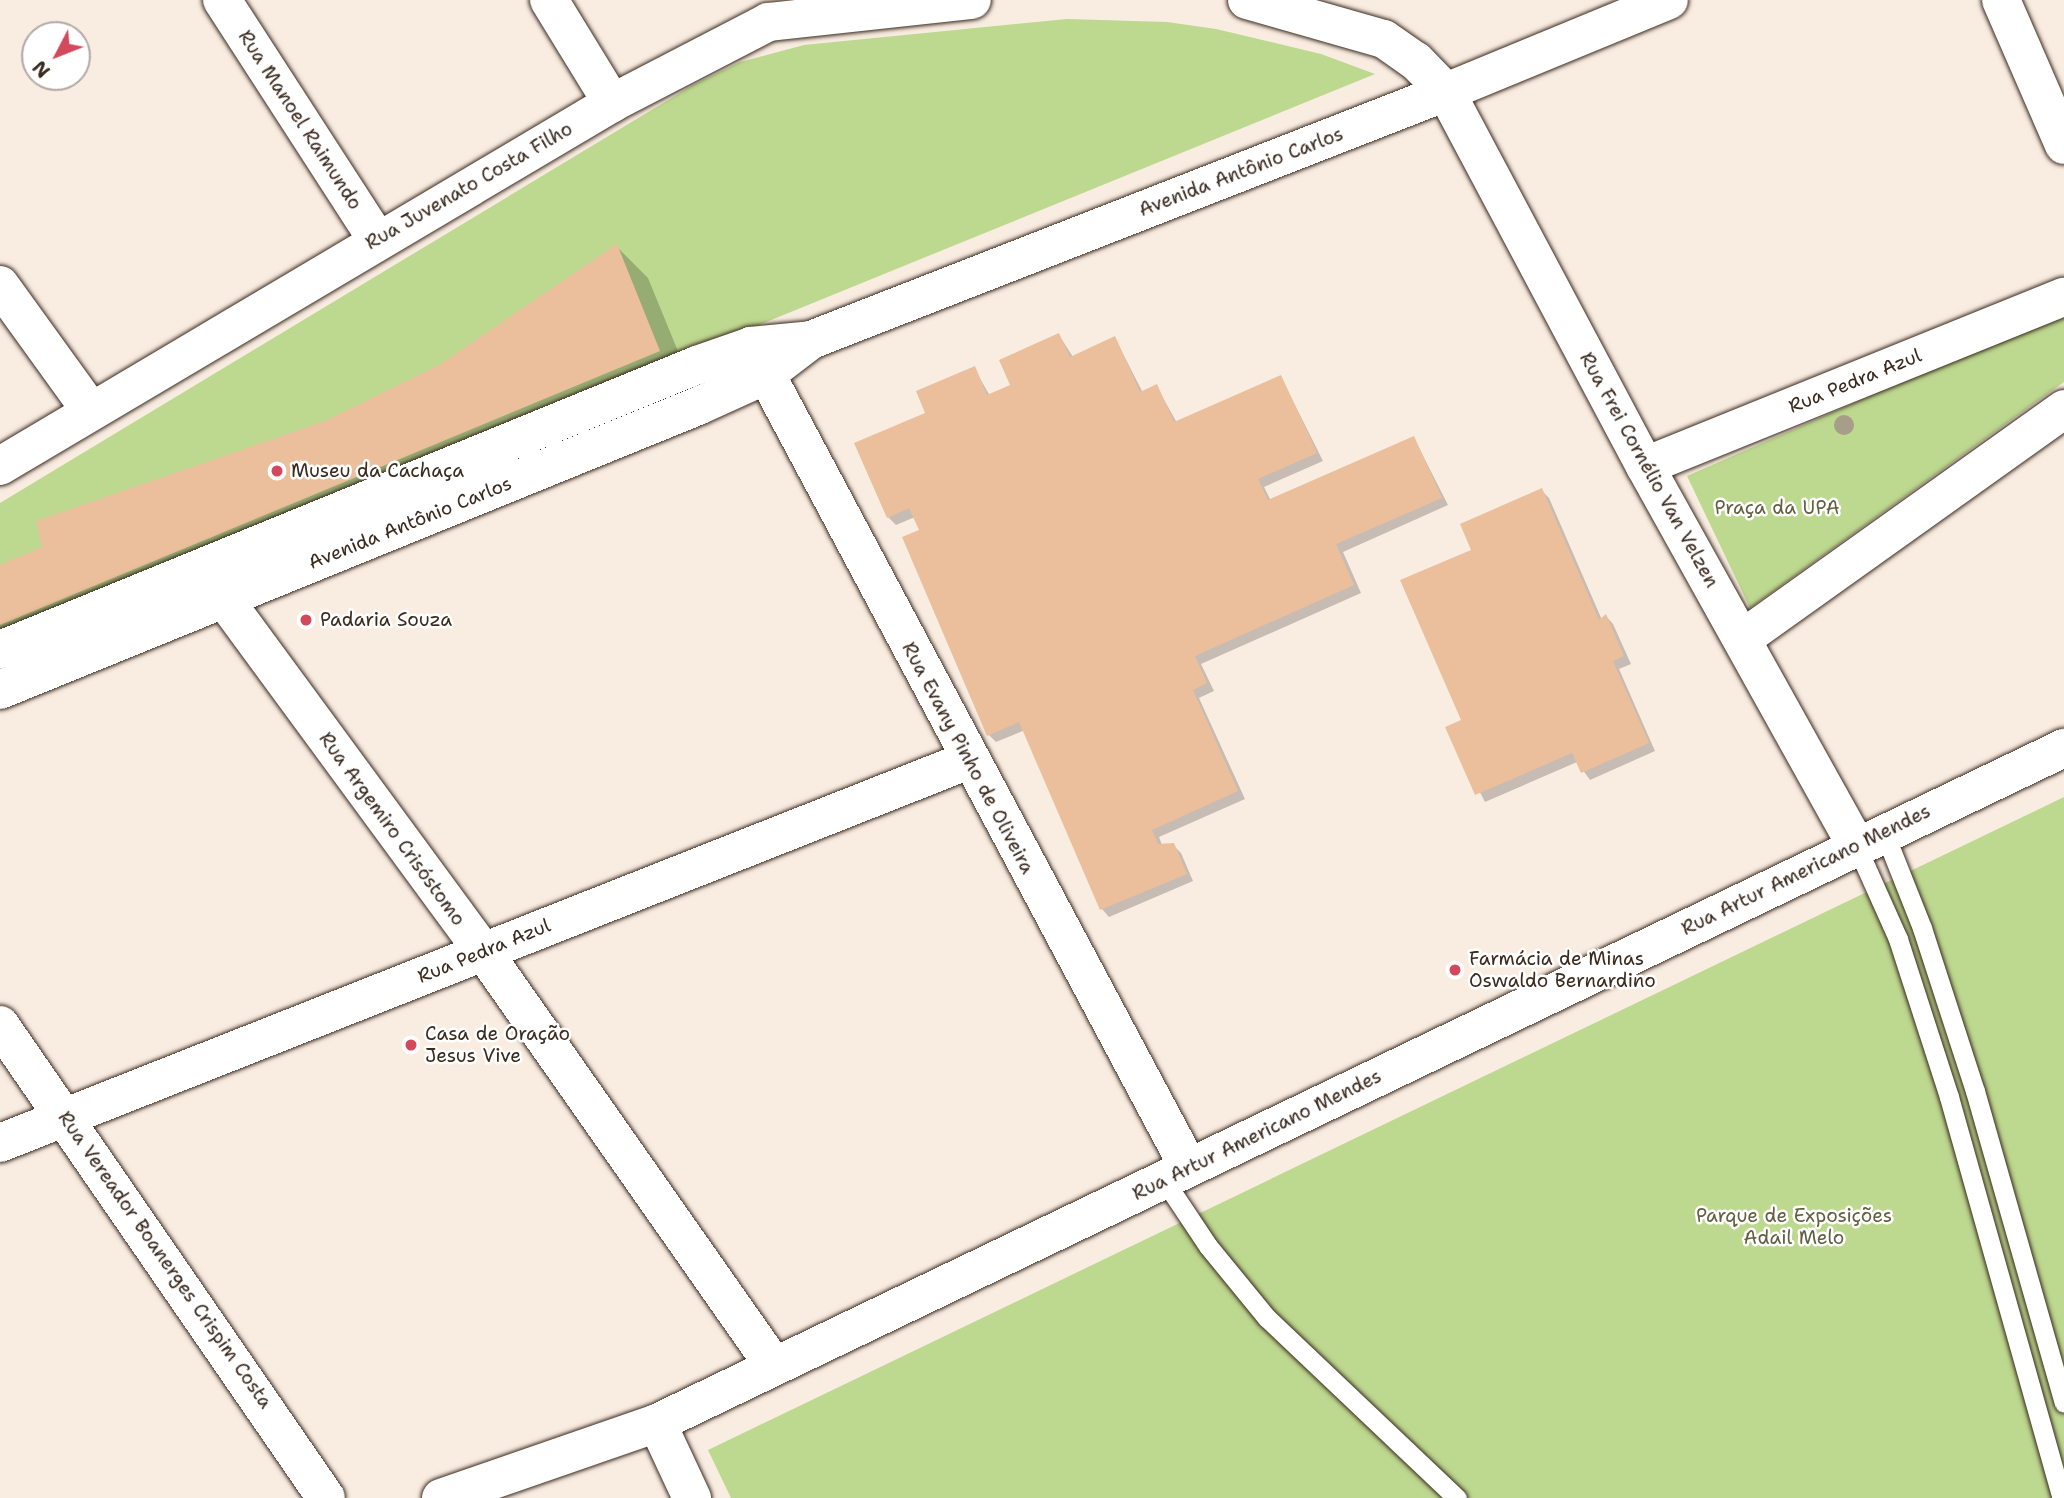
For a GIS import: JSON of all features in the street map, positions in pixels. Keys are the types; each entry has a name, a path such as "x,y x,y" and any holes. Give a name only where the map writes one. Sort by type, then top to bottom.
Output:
{"street":[{"name":"Rua Manoel Raimundo","path":"222,0 377,240"},
{"path":"549,0 611,103"},
{"name":"Rua Juvenato Costa Filho","path":"0,466 90,410 611,103 783,11 972,0"},
{"path":"1247,0 1384,40 1416,61 1446,92"},
{"name":"Avenida Antônio Carlos","path":"0,650 412,481 757,361 1446,92 1669,0"},
{"path":"2001,0 2064,145"},
{"name":"Rua Frei Cornélio Van Velzen","path":"1446,92 1645,466 1742,639 1870,839"},
{"path":"0,285 90,410"},
{"name":"Rua Pedra Azul","path":"1645,466 2064,297"},
{"name":"Avenida Antônio Carlos","path":"0,690 426,516 757,361"},
{"name":"Rua Evany Pinho de Oliveira","path":"757,361 969,760 1177,1174"},
{"path":"1742,639 2064,409"},
{"path":"412,481 426,516"},
{"name":"Rua Argemiro Crisóstomo","path":"202,568 483,951 775,1366"},
{"name":"Rua Artur Americano Mendes","path":"440,1498 657,1423 2064,748"},
{"name":"Rua Pedra Azul","path":"0,1143 969,760"},
{"name":"Rua Vereador Boanerges Crispim Costa","path":"0,1025 326,1498"},
{"path":"657,1423 692,1498"}],"lane":[{"path":"1870,839 1922,928 1975,1091 2064,1403"},
{"path":"1870,839 1898,939 1949,1097 2062,1498"},
{"path":"1177,1174 1208,1246 1267,1318 1457,1498"}],"green space":[{"path":"1067,19 1167,22 1216,29 1321,54 1375,74 0,634 0,503 693,85 740,62 804,45"},
{"name":"Praça da UPA","path":"2064,311 2064,382 1750,608 1687,476"},
{"name":"Parque de Exposições Adail Melo","path":"2064,797 2064,1498 731,1498 708,1450"}],"building":[{"name":"Museu da Cachaça","path":"617,244 660,351 0,625 0,565 42,547 36,521 325,421 439,365"},
{"path":"1059,333 1070,357 1115,336 1140,392 1157,384 1174,422 1281,375 1317,453 1258,479 1268,500 1414,436 1442,498 1336,544 1354,585 1195,656 1207,683 1193,690 1238,791 1152,830 1158,844 1174,843 1187,874 1100,910 1019,722 987,736 902,537 919,530 909,508 887,518 854,443 925,413 916,391 975,366 987,395 1010,385 999,360"},
{"path":"1542,488 1599,620 1606,614 1624,656 1613,661 1649,743 1581,773 1572,753 1475,795 1445,727 1461,720 1400,580 1471,550 1460,524"}],"place":[{"name":"Museu da Cachaça","path":"277,471"},
{"name":"Padaria Souza","path":"306,620"},
{"name":"Farmácia de Minas Oswaldo Bernardino","path":"1455,970"},
{"name":"Casa de Oração Jesus Vive","path":"411,1045"}]}
